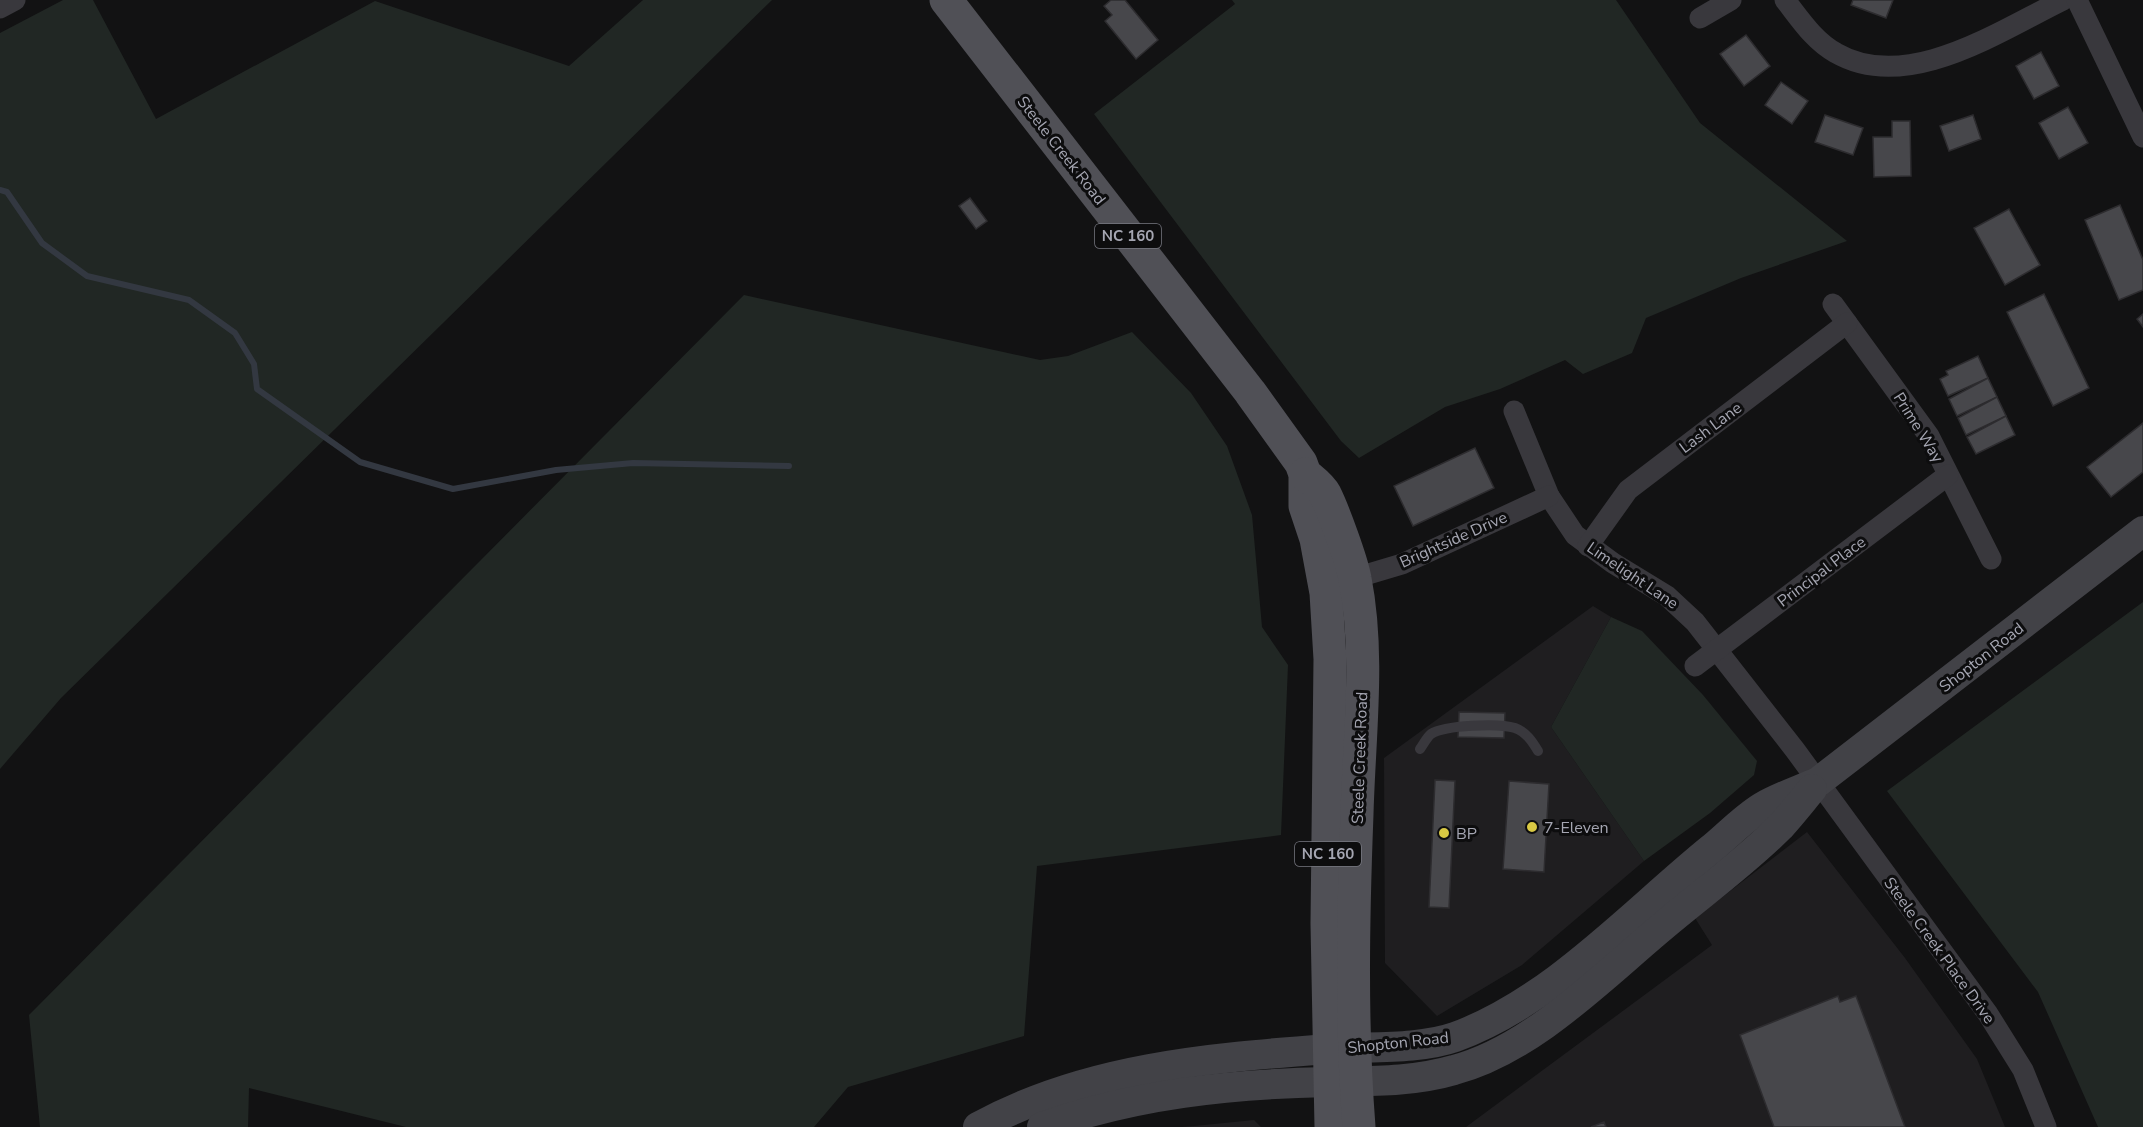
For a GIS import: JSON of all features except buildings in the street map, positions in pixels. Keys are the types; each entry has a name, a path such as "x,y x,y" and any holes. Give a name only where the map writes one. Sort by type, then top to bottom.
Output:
{"main road":[{"name":"Steele Creek Road","path":"946,0 1250,392 1301,463 1305,474 1305,506 1316,539 1326,593 1330,659 1342,1082 1331,1127"},
{"name":"Steele Creek Road","path":"1305,474 1324,491 1355,578 1362,662 1356,816 1341,1048"},
{"name":"Steele Creek Road","path":"1342,1082 1359,1127"}],"street":[{"path":"0,8 15,0"},
{"path":"1700,18 1731,0"},
{"path":"1785,0 1815,38 1834,53 1855,62 1894,67 1927,62 1954,52 2063,0"},
{"path":"2077,0 2143,137"},
{"name":"Prime Way","path":"1833,304 1915,414 1990,559"},
{"name":"Lash Lane","path":"1588,546 1628,490 1847,323"},
{"name":"Limelight Lane","path":"1514,411 1550,496 1575,535 1588,546 1680,605 1818,782"},
{"name":"Principal Place","path":"1695,666 1948,475"},
{"name":"Brightside Drive","path":"1355,578 1402,564 1550,496"},
{"name":"Shopton Road","path":"1042,1127 1108,1105 1158,1095 1410,1078 1455,1070 1496,1054 1533,1031 1579,997 1780,827 1818,782 2143,531"},
{"name":"Shopton Road","path":"978,1127 1020,1106 1105,1077 1145,1069 1341,1048 1411,1044 1452,1038 1495,1020 1526,1001 1602,943 1762,807 1818,782"},
{"name":"Steele Creek Place Drive","path":"1818,782 1988,1014 2023,1070 2046,1127"}],"lane":[{"path":"1420,749 1431,734 1458,727 1505,727 1516,728 1530,738 1538,751"}],"shaded area":[{"path":"63,0 93,0 156,119 375,1 569,66 643,0 772,0 61,698 0,769 0,33"},
{"path":"1232,0 1616,0 1700,123 1847,241 1741,278 1646,318 1632,353 1583,374 1565,360 1500,389 1445,407 1359,458 1341,441 1094,114 1235,4"},
{"path":"744,295 1040,360 1068,356 1132,332 1191,393 1227,446 1252,515 1262,627 1288,665 1281,835 1037,866 1024,1036 848,1087 814,1127 406,1127 249,1088 248,1127 40,1127 29,1015"},
{"path":"2143,602 2143,1127 2098,1127 2038,992 1887,791"},
{"path":"1593,606 1611,617 1551,727 1644,861 1522,965 1437,1016 1385,963 1384,758"},
{"path":"1611,617 1642,631 1703,695 1757,761 1754,775 1710,813 1644,861 1551,727"},
{"path":"1807,832 1905,958 1977,1059 2005,1127 1466,1127 1712,945 1695,918"},
{"path":"1254,1120 1261,1127 1181,1127 1194,1126"}],"waterway":[{"path":"0,190 7,192 42,243 87,276 189,300 235,333 254,364 257,389 360,462 453,489 556,470 633,463 789,466"}],"place":[{"name":"7-Eleven","path":"1532,827"},
{"name":"BP","path":"1444,833"}]}
